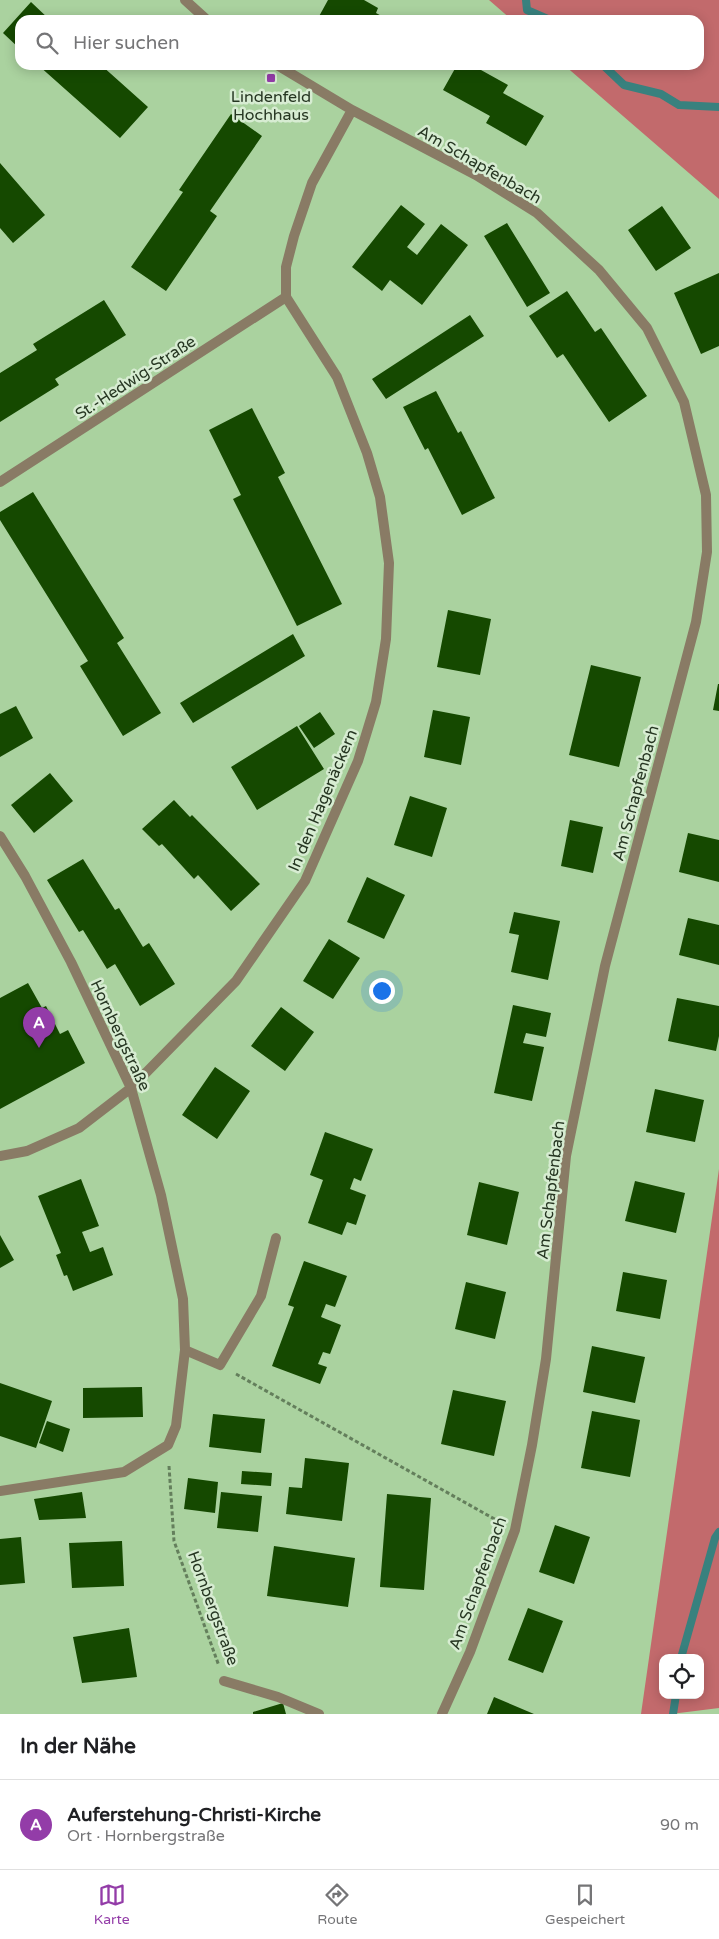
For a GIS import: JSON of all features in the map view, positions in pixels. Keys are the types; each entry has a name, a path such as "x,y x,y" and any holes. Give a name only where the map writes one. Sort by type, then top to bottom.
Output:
{"street":[{"path":"185,0 202,15"},
{"name":"Am Schapfenbach","path":"286,70 352,110 476,175 537,213 599,270 647,328 684,402 706,495 707,552 696,622 605,966 566,1156 546,1359 532,1446 515,1530 470,1652 442,1714"},
{"path":"286,297 286,267 294,236 312,183 352,110"},
{"name":"St.-Hedwig-Straße","path":"0,482 286,297"},
{"name":"In den Hagenäckern","path":"0,1156 27,1151 79,1128 131,1088 236,981 305,881 358,761 376,702 386,639 389,563 380,497 367,453 337,377 286,297"},
{"name":"Hornbergstraße","path":"0,836 25,876 70,962 131,1088 163,1204 183,1299 185,1350 176,1426 168,1445"},
{"path":"185,1350 220,1365 261,1296 276,1238"},
{"path":"0,1491 124,1472 168,1445"},
{"name":"Hornbergstraße","path":"224,1681 278,1697 319,1714"}],"path":[{"path":"220,1365 515,1530"},
{"name":"Hornbergstraße","path":"168,1445 174,1541 224,1681"}],"shaded area":[{"path":"489,0 719,0 719,199 570,70 704,70 704,15 506,15"},
{"path":"719,1169 719,1708 671,1714 641,1714"}],"building":[{"path":"328,0 364,0 378,8 376,13 380,15 320,15"},
{"path":"31,2 45,15 19,15"},
{"path":"15,20 15,44 3,33"},
{"path":"44,70 107,70 148,107 120,138"},
{"path":"454,70 481,70 508,85 503,93 544,116 526,146 486,123 490,116 443,90"},
{"path":"231,114 262,136 210,211 217,216 166,291 131,267 183,192 179,190"},
{"path":"0,163 45,215 13,243 0,228"},
{"path":"401,205 425,224 407,247 417,255 441,224 468,245 422,305 390,280 382,291 352,267"},
{"path":"662,206 691,248 656,271 628,230"},
{"path":"507,223 550,293 527,307 484,236"},
{"path":"719,273 719,346 701,354 674,293"},
{"path":"567,291 595,332 601,328 647,396 609,422 563,354 557,358 529,316"},
{"path":"104,300 126,335 55,379 59,385 0,422 0,373 37,350 33,344"},
{"path":"470,315 484,336 386,399 372,379"},
{"path":"436,391 458,433 461,431 495,498 462,515 428,448 425,450 403,407"},
{"path":"252,408 285,473 278,477 342,604 297,626 233,499 241,495 209,430"},
{"path":"33,492 124,638 117,643 161,713 123,736 80,666 88,661 0,520 0,512"},
{"path":"448,610 491,619 480,675 437,667"},
{"path":"293,634 305,656 193,723 180,703"},
{"path":"591,665 641,677 619,767 569,755"},
{"path":"719,684 719,711 713,710"},
{"path":"16,706 33,738 0,757 0,714"},
{"path":"433,710 470,717 461,765 424,757"},
{"path":"320,712 335,734 314,748 299,726"},
{"path":"297,726 324,769 257,810 231,767"},
{"path":"50,773 73,801 34,833 11,805"},
{"path":"410,796 447,808 432,857 394,845"},
{"path":"174,800 190,817 192,815 260,884 231,911 198,875 194,879 162,844 159,846 142,829"},
{"path":"570,820 603,827 593,873 561,866"},
{"path":"688,833 719,840 719,882 679,872"},
{"path":"83,859 115,910 119,908 143,947 149,943 175,984 140,1006 115,964 107,969 83,930 79,932 47,880"},
{"path":"367,877 405,895 384,939 347,922"},
{"path":"514,912 560,921 548,980 511,972 519,935 509,933"},
{"path":"688,918 719,925 719,965 679,955"},
{"path":"329,939 360,958 333,999 303,981"},
{"path":"28,983 42,1008 46,1006 60,1034 68,1030 85,1063 0,1109 0,998"},
{"path":"677,998 719,1006 719,1036 716,1051 668,1041"},
{"path":"513,1005 551,1013 546,1037 526,1033 523,1043 544,1047 532,1101 494,1093"},
{"path":"281,1007 314,1032 285,1071 251,1046"},
{"path":"215,1067 250,1091 217,1139 182,1115"},
{"path":"655,1089 704,1100 695,1142 646,1132"},
{"path":"325,1132 373,1149 361,1181 354,1178 350,1189 366,1195 356,1225 347,1222 342,1235 308,1223 323,1180 310,1175"},
{"path":"81,1179 99,1226 82,1232 90,1252 103,1247 113,1275 73,1291 67,1275 64,1276 56,1255 61,1253 38,1196"},
{"path":"635,1181 685,1193 676,1233 625,1221"},
{"path":"479,1182 519,1192 507,1245 467,1235"},
{"path":"0,1235 14,1260 0,1268"},
{"path":"304,1261 347,1276 335,1307 326,1304 321,1317 341,1325 330,1354 323,1352 318,1364 327,1367 320,1384 272,1366 294,1307 288,1305"},
{"path":"623,1272 667,1280 660,1319 616,1311"},
{"path":"466,1282 506,1292 495,1339 455,1329"},
{"path":"592,1346 645,1357 635,1403 583,1392"},
{"path":"0,1383 52,1401 36,1448 0,1436"},
{"path":"142,1387 143,1417 83,1418 83,1388"},
{"path":"453,1390 506,1401 494,1456 441,1444"},
{"path":"592,1411 640,1420 630,1477 581,1468"},
{"path":"213,1414 265,1419 261,1453 209,1447"},
{"path":"47,1421 70,1429 63,1452 39,1443"},
{"path":"305,1458 349,1463 342,1521 286,1514 289,1487 302,1488"},
{"path":"242,1471 272,1473 271,1486 241,1484"},
{"path":"188,1478 218,1482 215,1513 184,1509"},
{"path":"82,1492 86,1518 39,1520 34,1499"},
{"path":"221,1492 262,1496 258,1532 217,1528"},
{"path":"387,1494 431,1498 424,1590 380,1587"},
{"path":"555,1525 590,1537 574,1584 539,1572"},
{"path":"21,1537 25,1583 0,1585 0,1539"},
{"path":"122,1541 124,1586 72,1588 69,1543"},
{"path":"274,1546 355,1558 348,1607 267,1596"},
{"path":"528,1608 563,1621 543,1673 508,1660"},
{"path":"129,1628 137,1677 82,1683 73,1637"},
{"path":"494,1697 534,1714 487,1714"},
{"path":"283,1703 286,1714 253,1714 253,1712"}],"waterway":[{"path":"526,0 527,10 538,15"},
{"path":"608,70 624,85 661,94 679,105 719,107"},
{"path":"682,1654 715,1538 719,1532"},
{"path":"673,1714 675,1699"}],"place":[{"name":"Lindenfeld Hochhaus","path":"271,78"},
{"name":"Auferstehung-Christi-Kirche","path":"39,1048"}]}
